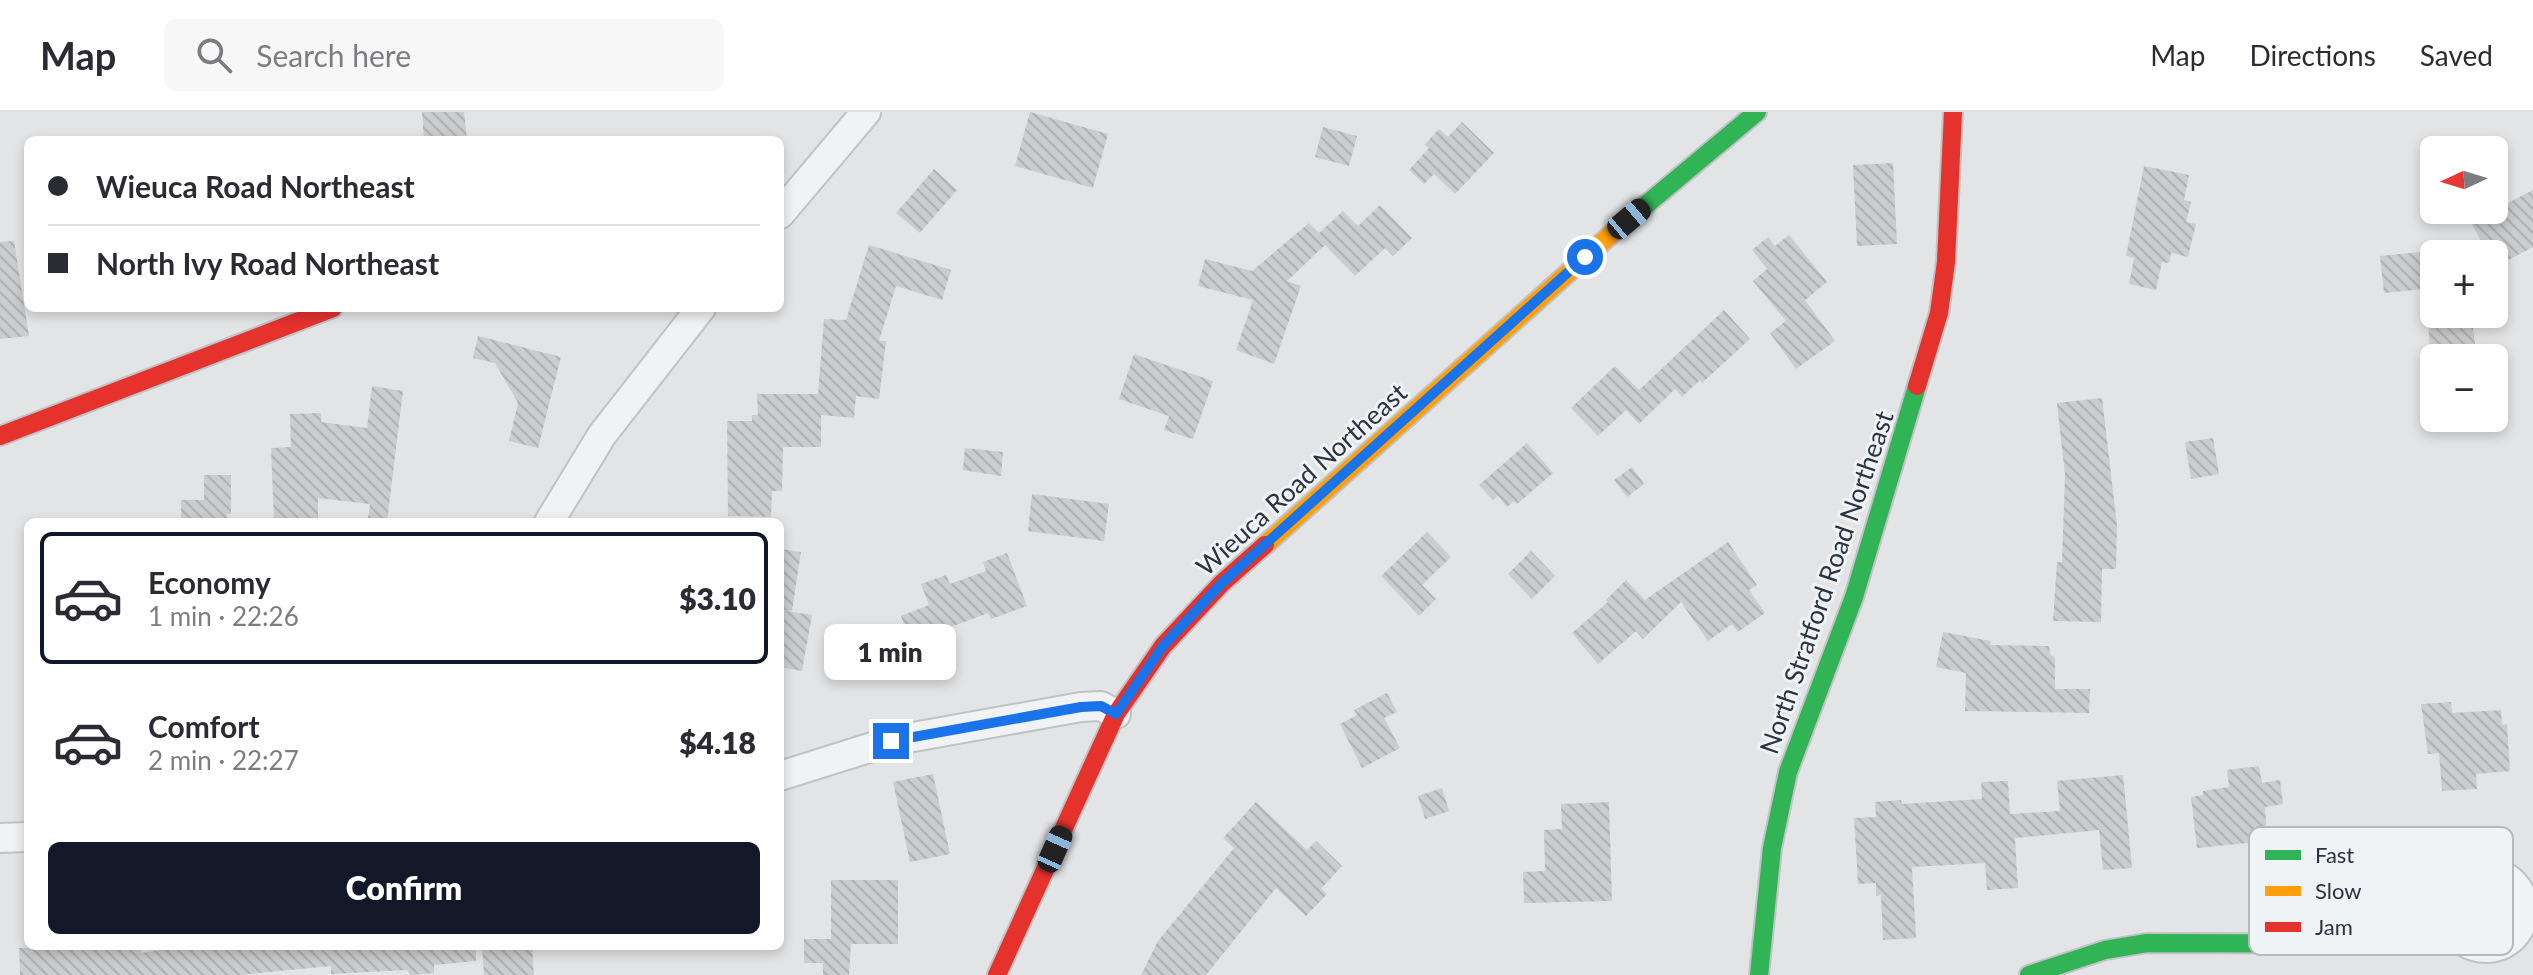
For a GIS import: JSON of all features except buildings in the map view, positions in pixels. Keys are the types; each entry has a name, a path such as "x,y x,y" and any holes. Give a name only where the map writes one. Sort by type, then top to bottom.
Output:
{"street":[{"path":"784,209 866,112"},
{"name":"Wieuca Road Northeast","path":"997,975 1116,714 1163,646 1222,583 1608,237 1757,112"},
{"name":"North Stratford Road Northeast","path":"1759,975 1772,848 1788,772 1806,717 1854,597 1939,313 1946,262 1953,112"},
{"path":"0,436 323,312"},
{"path":"551,518 602,435 698,312"},
{"path":"784,775 891,741 1081,707 1101,706 1116,714"},
{"path":"0,838 24,837"},
{"path":"2029,975 2105,950 2147,943 2249,943"}],"traffic: fast":[{"path":"1617,229 1757,112"},
{"path":"1759,975 1772,848 1788,772 1854,597 1917,386"},
{"path":"2029,975 2105,950 2147,943 2249,943"}],"traffic: slow":[{"path":"1265,545 1617,229"}],"traffic: jam":[{"path":"1917,386 1939,313 1946,262 1953,112"},
{"path":"0,436 323,312"},
{"path":"997,975 1116,714 1163,646 1222,583 1265,545"}],"route":[{"path":"891,741 1081,707 1101,706 1116,714 1163,646 1222,583 1585,257"}]}
